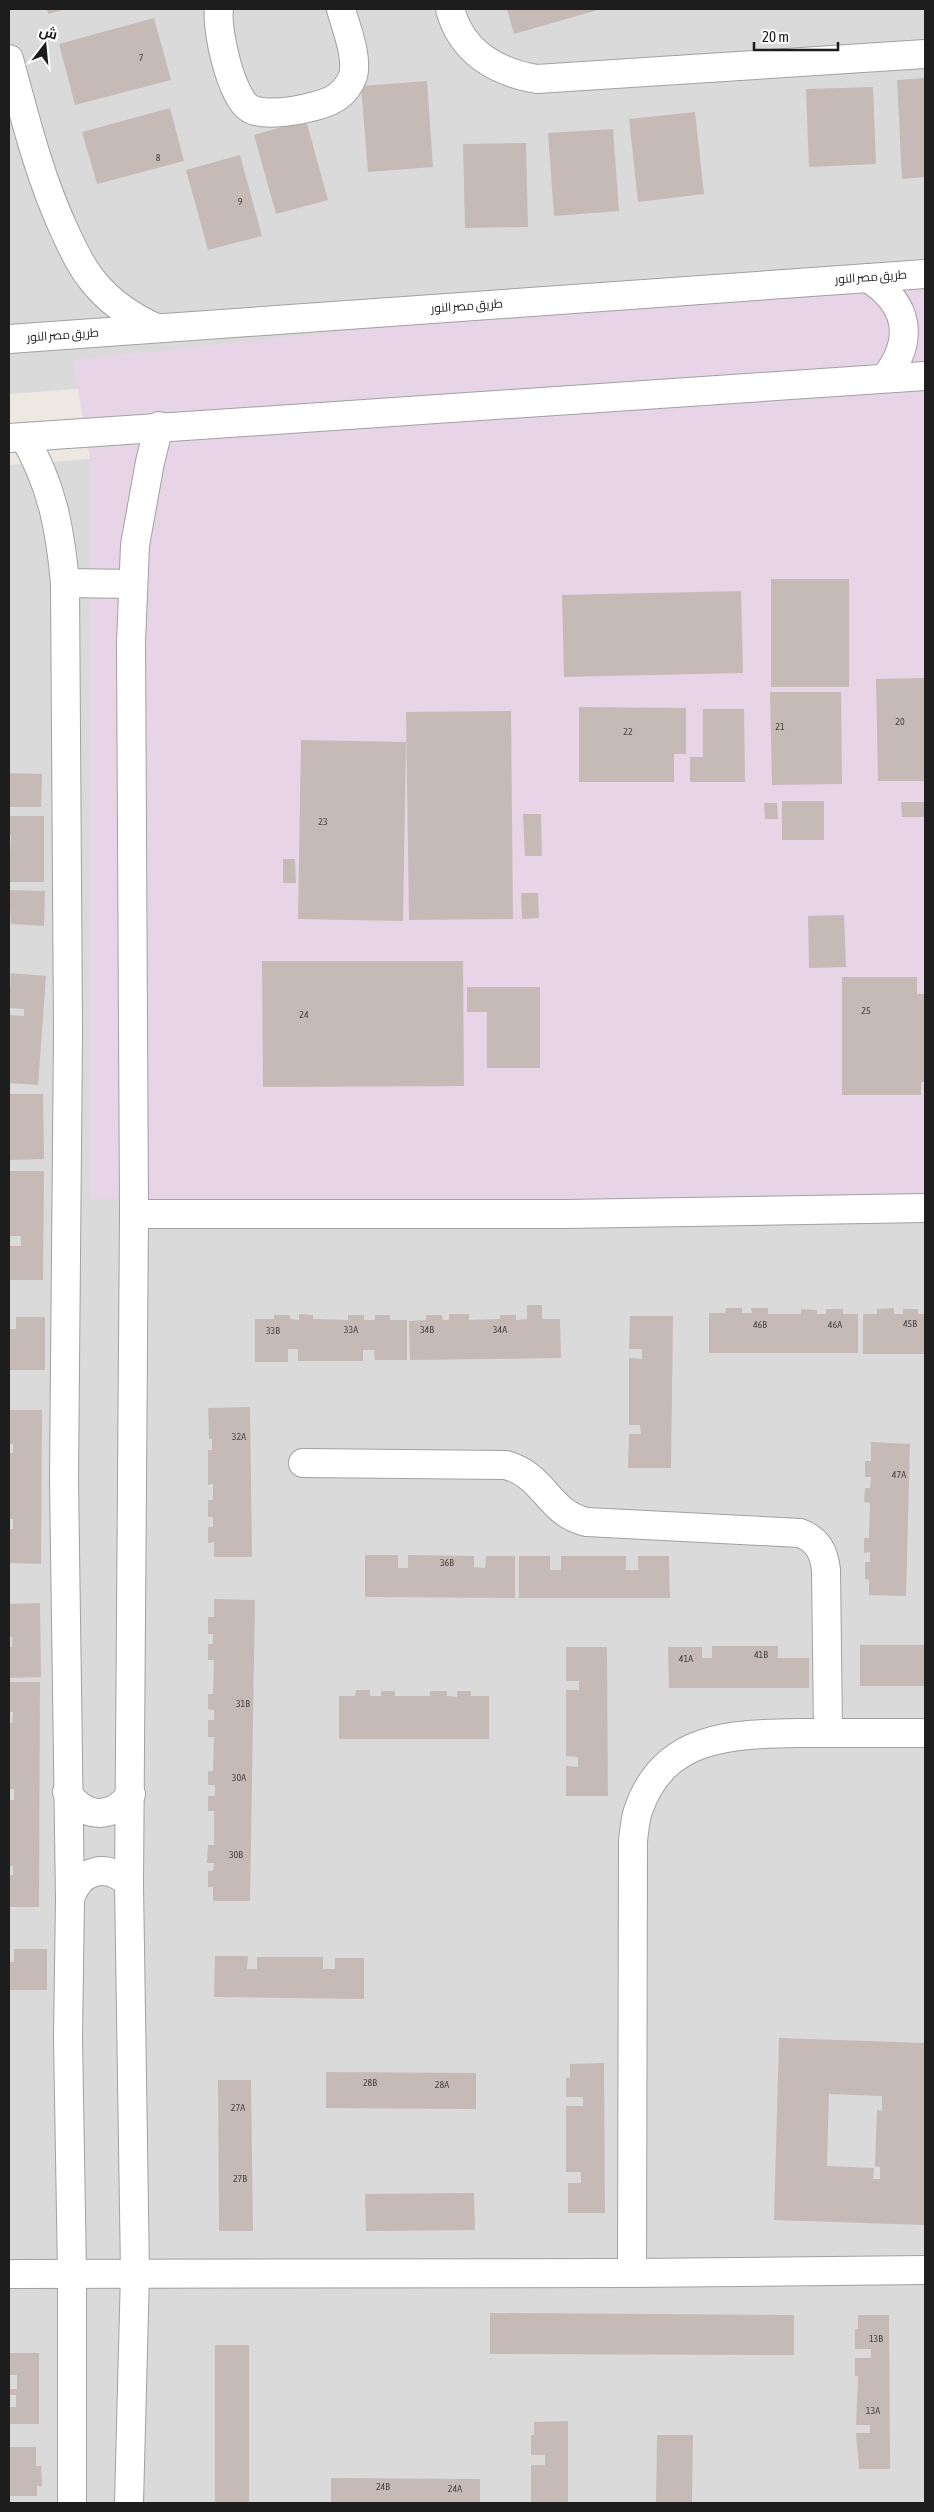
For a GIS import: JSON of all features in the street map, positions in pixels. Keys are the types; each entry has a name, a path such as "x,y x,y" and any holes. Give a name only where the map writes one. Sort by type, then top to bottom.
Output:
{"street":[{"path":"219,9 219,27 234,90 240,101 249,109 260,114 273,114 325,103 337,97 347,88 353,76 354,64 341,9"},
{"path":"450,9 453,22 462,38 480,57 503,71 537,78 925,54"},
{"path":"9,58 36,162 78,260 93,282 112,300 133,317 156,328"},
{"name":"طريق مصر النور","path":"9,339 925,274"},
{"path":"868,278 885,289 897,304 904,323 904,344 897,363 885,378"},
{"path":"17,438 160,426 925,376"},
{"path":"129,2503 136,2273 129,1884 134,1214 131,652 133,584 139,518 160,426"},
{"path":"17,438 40,465 50,494 59,530 65,582 68,1033 64,1479 70,1899 68,2038 72,2273 72,2503"},
{"path":"65,582 133,584"},
{"path":"134,1214 566,1214 925,1208"},
{"path":"303,1463 506,1465 520,1469 533,1478 566,1514 581,1521 800,1534 809,1537 816,1543 825,1559 828,1733"},
{"path":"632,2273 631,1996 633,1841 637,1812 650,1785 669,1763 694,1746 722,1737 755,1734 925,1733"},
{"path":"67,1792 73,1802 82,1808 92,1812 104,1813 115,1810 130,1794"},
{"path":"70,1899 73,1888 80,1879 95,1872 111,1872 122,1876 129,1884"},
{"path":"9,2274 632,2273 925,2270"}],"shaded area":[{"path":"9,9 925,9 925,325 9,394"},
{"path":"925,269 925,1199 90,1199 90,459 73,360"},
{"path":"90,459 90,1199 925,1199 925,2503 9,2503 9,465"}],"building":[{"path":"47,9 66,9 48,14"},
{"path":"507,9 601,9 514,34"},
{"path":"154,18 171,80 75,105 59,44"},
{"path":"925,78 925,177 902,179 897,80"},
{"path":"427,81 433,167 368,172 361,86"},
{"path":"873,87 876,164 809,167 806,89"},
{"path":"170,108 184,161 97,184 82,132"},
{"path":"695,112 704,194 638,202 629,119"},
{"path":"306,120 328,200 276,214 254,135"},
{"path":"613,129 619,211 554,216 548,133"},
{"path":"526,143 528,227 465,228 463,144"},
{"path":"240,155 262,236 208,250 186,170"},
{"path":"771,579 849,579 849,687 771,687"},
{"path":"741,591 743,673 564,677 562,595"},
{"path":"925,678 925,781 878,781 876,679"},
{"path":"770,692 841,692 842,784 772,785"},
{"path":"579,707 686,708 686,754 674,754 674,782 579,782"},
{"path":"703,709 744,709 745,782 690,782 690,757 703,757"},
{"path":"511,711 513,919 409,920 406,712"},
{"path":"301,740 406,742 403,921 298,919"},
{"path":"9,773 42,774 41,807 9,807"},
{"path":"782,801 824,801 824,840 782,840"},
{"path":"901,802 925,802 925,817 902,817"},
{"path":"764,803 777,803 778,819 765,819"},
{"path":"523,814 541,814 542,856 525,856"},
{"path":"9,816 44,816 44,882 9,882 11,835 9,835"},
{"path":"283,859 295,859 296,883 283,883"},
{"path":"9,890 45,891 44,926 11,924"},
{"path":"521,893 538,893 539,918 522,919"},
{"path":"844,915 846,967 809,968 808,916"},
{"path":"262,961 463,961 464,1086 263,1087"},
{"path":"11,973 46,976 38,1085 9,1083 10,1015 24,1016 24,1009 9,1008"},
{"path":"842,977 917,977 917,994 925,994 925,1082 921,1082 921,1095 842,1095"},
{"path":"467,987 540,987 540,1068 487,1068 487,1012 467,1012"},
{"path":"9,1094 43,1094 44,1159 9,1160"},
{"path":"9,1171 44,1171 43,1280 9,1280 9,1246 21,1246 21,1236 9,1236"},
{"path":"527,1305 542,1305 542,1319 560,1319 561,1358 410,1360 409,1321 426,1320 426,1315 442,1315 443,1320 449,1320 449,1314 469,1314 469,1320 500,1319 500,1315 516,1315 516,1320 527,1319"},
{"path":"726,1308 742,1308 742,1313 752,1313 751,1308 768,1308 768,1314 801,1314 801,1309 817,1310 817,1314 826,1314 826,1309 843,1309 843,1314 858,1314 858,1353 709,1353 709,1313 725,1313"},
{"path":"894,1308 894,1314 903,1314 903,1309 918,1309 918,1314 925,1314 925,1354 863,1354 863,1314 877,1314 877,1309"},
{"path":"299,1314 313,1315 313,1319 348,1320 348,1315 364,1315 364,1320 375,1320 375,1315 390,1315 390,1320 407,1320 407,1360 375,1360 374,1350 363,1350 363,1361 298,1361 298,1349 288,1349 288,1362 255,1362 255,1319 274,1319 274,1315 290,1315 290,1319 299,1320"},
{"path":"630,1316 673,1316 671,1468 628,1468 629,1434 641,1434 640,1425 629,1425 629,1358 642,1359 642,1349 629,1349"},
{"path":"16,1317 45,1317 45,1370 9,1370 9,1329 16,1329"},
{"path":"250,1407 252,1557 214,1557 214,1542 208,1543 208,1527 213,1527 213,1517 208,1517 208,1500 213,1500 213,1484 208,1485 208,1450 212,1450 212,1439 209,1439 208,1408"},
{"path":"9,1410 42,1410 41,1564 9,1563 9,1529 13,1529 13,1519 9,1519 9,1453 13,1453 13,1444 9,1444"},
{"path":"871,1442 910,1444 906,1596 869,1595 869,1580 865,1579 865,1562 870,1562 870,1552 864,1553 864,1538 869,1538 870,1503 864,1502 865,1488 870,1488 871,1477 865,1477 865,1461 871,1461"},
{"path":"365,1555 398,1555 398,1568 408,1568 408,1555 474,1556 474,1567 485,1568 486,1556 515,1556 515,1598 365,1597"},
{"path":"519,1556 550,1556 550,1570 561,1570 561,1556 626,1556 626,1570 638,1570 638,1556 669,1556 670,1598 519,1598"},
{"path":"214,1599 255,1600 250,1901 213,1901 213,1887 208,1887 208,1871 213,1871 214,1863 207,1863 208,1845 214,1845 214,1811 208,1811 208,1796 215,1796 215,1785 208,1785 208,1771 213,1771 214,1737 208,1737 208,1720 214,1720 214,1710 208,1709 208,1694 213,1694 214,1660 208,1660 208,1644 213,1644 213,1634 208,1634 208,1617 214,1617"},
{"path":"40,1603 41,1677 9,1678 9,1647 12,1647 12,1637 9,1637 9,1604"},
{"path":"860,1645 925,1645 925,1686 860,1686"},
{"path":"712,1646 778,1646 778,1658 809,1658 809,1688 669,1688 668,1647 702,1647 702,1658 712,1658"},
{"path":"566,1647 607,1647 608,1796 566,1796 566,1766 578,1767 578,1757 566,1756 566,1690 579,1690 579,1681 566,1681"},
{"path":"9,1682 40,1682 39,1907 9,1907 9,1875 13,1875 13,1866 9,1866 9,1800 14,1800 14,1789 9,1789 9,1723 12,1723 13,1712 9,1712"},
{"path":"356,1690 370,1690 370,1696 381,1696 381,1691 395,1691 395,1696 430,1696 430,1691 447,1691 447,1696 457,1697 457,1691 471,1691 471,1696 489,1696 489,1739 339,1739 339,1696 355,1696"},
{"path":"14,1949 47,1949 47,1990 9,1990 9,1962 14,1962"},
{"path":"215,1956 248,1956 247,1969 257,1969 257,1957 323,1957 323,1969 335,1969 335,1958 364,1958 364,1999 214,1997"},
{"path":"779,2038 925,2043 925,2225 774,2220","holes":["829,2094 882,2096 882,2111 877,2110 875,2167 880,2167 880,2179 873,2179 874,2168 827,2166"]},
{"path":"604,2063 605,2213 568,2213 568,2183 581,2183 581,2172 566,2172 566,2106 583,2106 583,2097 566,2097 566,2078 570,2078 570,2064"},
{"path":"326,2072 476,2073 476,2109 326,2108"},
{"path":"218,2080 251,2080 253,2231 219,2231"},
{"path":"474,2193 475,2230 366,2231 365,2194"},
{"path":"490,2313 794,2315 794,2355 490,2354"},
{"path":"858,2315 889,2315 890,2469 859,2469 856,2433 870,2433 870,2425 856,2425 858,2376 855,2376 855,2358 871,2358 871,2349 855,2349 855,2329 858,2329"},
{"path":"215,2345 249,2345 249,2503 215,2503"},
{"path":"9,2353 39,2353 39,2424 9,2424 9,2407 16,2407 16,2395 9,2395 9,2389 17,2389 17,2375 9,2375"},
{"path":"568,2421 568,2503 531,2503 531,2465 545,2465 545,2455 531,2455 531,2435 534,2435 534,2422"},
{"path":"657,2435 693,2435 692,2503 656,2503"},
{"path":"9,2447 36,2447 36,2466 41,2466 42,2486 37,2486 37,2496 9,2496"},
{"path":"331,2478 480,2479 480,2503 331,2503"}]}
